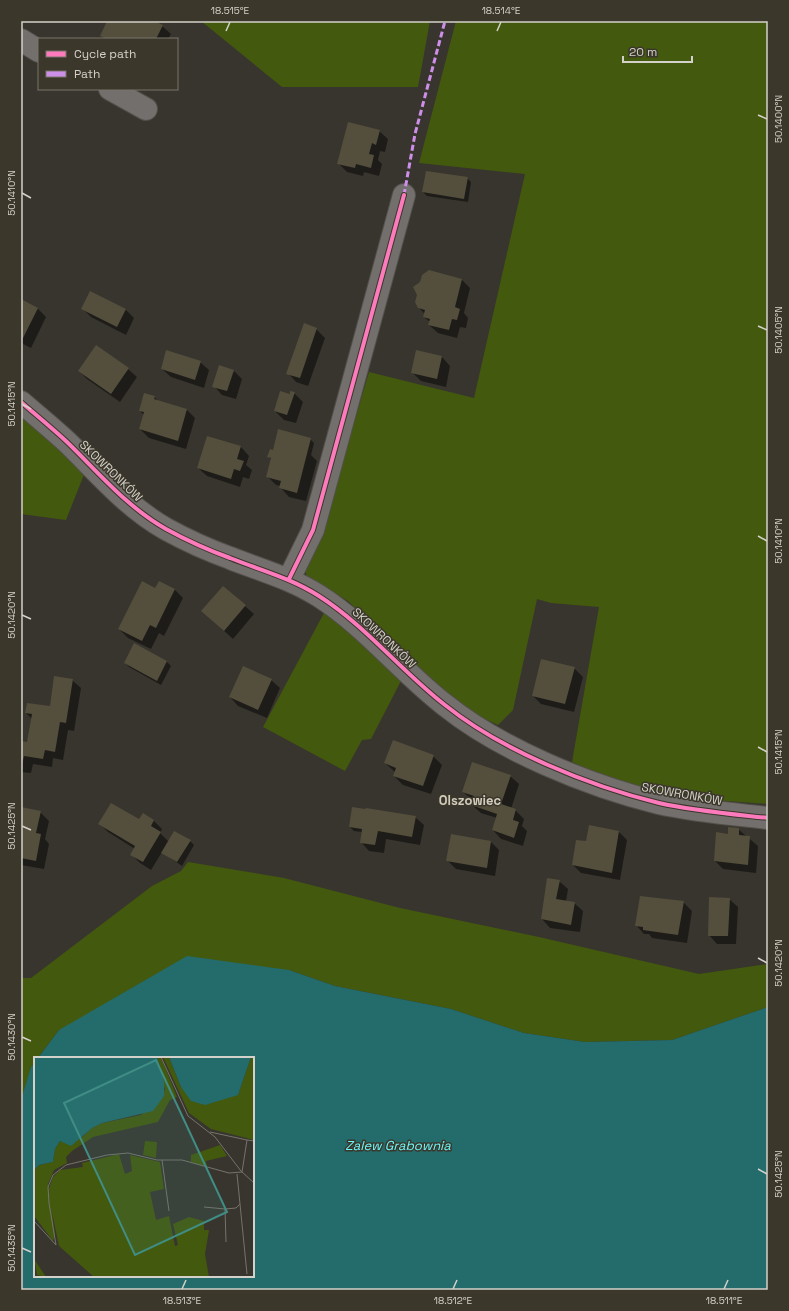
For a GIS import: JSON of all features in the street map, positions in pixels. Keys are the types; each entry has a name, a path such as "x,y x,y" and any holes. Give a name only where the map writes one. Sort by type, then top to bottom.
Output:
{"street":[{"path":"21,40 38,50"},
{"path":"112,90 146,109"},
{"path":"289,579 313,530 404,195"},
{"name":"SKOWRONKÓW","path":"21,402 67,442 121,496 155,522 212,551 289,579 318,596 341,612 422,688 469,723 506,744 590,781 638,797 682,807 768,818"}],"green space":[{"path":"201,21 430,21 418,87 282,87"},
{"path":"456,21 768,21 768,804 712,800 684,793 638,789 602,776 572,762 599,607 551,603 537,599 513,710 498,725 469,712 422,671 348,601 307,577 305,570 321,536 369,372 474,398 525,174 419,163"},
{"path":"21,414 85,472 66,520 21,514"},
{"path":"324,613 355,636 403,677 371,739 362,740 345,771 263,727"},
{"path":"188,862 284,878 400,908 539,937 699,974 768,964 768,1007 672,1040 585,1042 524,1033 451,1009 335,986 289,970 59,1030 39,1057 34,1057 21,1100 21,978 31,978 152,886 181,871"}],"water":[{"name":"Zalew Grabownia","path":"187,956 289,970 335,986 451,1009 524,1033 585,1042 672,1040 768,1007 768,1290 21,1290 21,1100 31,1067 34,1063 34,1277 254,1277 254,1057 39,1057 59,1030"}],"building":[{"path":"107,21 154,21 163,25 156,38 104,38 100,36"},
{"path":"348,122 380,130 376,145 372,143 369,154 374,155 371,168 356,164 355,168 337,164"},
{"path":"426,171 468,177 464,199 422,192"},
{"path":"429,270 462,279 455,307 460,309 457,320 452,319 449,330 428,325 430,319 423,317 425,310 418,308 415,302 417,295 413,287 420,282 422,275"},
{"path":"90,291 126,309 117,327 81,309"},
{"path":"21,299 38,308 21,342"},
{"path":"304,323 317,328 300,378 286,374"},
{"path":"96,345 129,368 111,394 78,371"},
{"path":"166,350 201,361 195,380 161,369"},
{"path":"416,350 442,356 437,379 411,373"},
{"path":"219,365 234,370 227,391 212,387"},
{"path":"280,391 290,394 290,391 295,392 287,415 274,411"},
{"path":"144,393 155,396 154,399 187,409 178,441 139,429 144,412 139,411"},
{"path":"278,429 311,438 297,493 279,488 281,481 266,477 271,458 267,457 270,449 273,450"},
{"path":"207,436 241,446 237,459 244,461 240,471 234,469 231,479 197,468"},
{"path":"142,581 155,588 159,581 175,589 156,628 150,625 142,641 118,629"},
{"path":"223,586 246,605 224,631 201,611"},
{"path":"134,643 167,661 157,681 124,663"},
{"path":"541,659 575,667 565,704 532,696"},
{"path":"243,666 272,679 258,710 229,697"},
{"path":"54,676 73,679 66,723 60,722 55,752 45,750 43,759 24,756 21,765 21,741 27,742 32,714 25,713 27,703 50,706"},
{"path":"393,740 434,755 423,786 393,776 396,768 384,763"},
{"path":"472,762 511,775 501,804 516,809 513,820 519,822 514,838 492,830 497,814 471,805 474,796 462,792"},
{"path":"111,803 139,819 143,813 154,820 151,826 161,832 143,862 130,855 135,846 98,824"},
{"path":"21,807 41,811 36,833 41,834 36,861 21,858"},
{"path":"352,807 416,816 412,837 378,831 375,845 360,843 362,829 349,827"},
{"path":"589,825 619,831 612,873 572,865 576,840 586,841"},
{"path":"728,827 739,828 739,835 750,836 748,865 714,861 716,832 728,834"},
{"path":"174,831 191,840 177,862 161,853"},
{"path":"451,834 491,841 487,868 446,861"},
{"path":"547,878 560,880 556,899 575,902 571,925 541,919"},
{"path":"640,896 684,901 678,935 643,930 643,927 635,926"},
{"path":"709,897 730,898 728,936 708,936"}],"marked path":[{"path":"404,195 415,134 445,21"}],"cycle path":[{"path":"289,579 313,530 404,195"},
{"path":"21,402 67,442 126,500 152,520 197,545 298,584 319,596 352,621 429,692 467,721 492,737 575,776 632,796 686,808 768,818"}],"district":[{"name":"Olszowiec","path":"470,800"}]}
